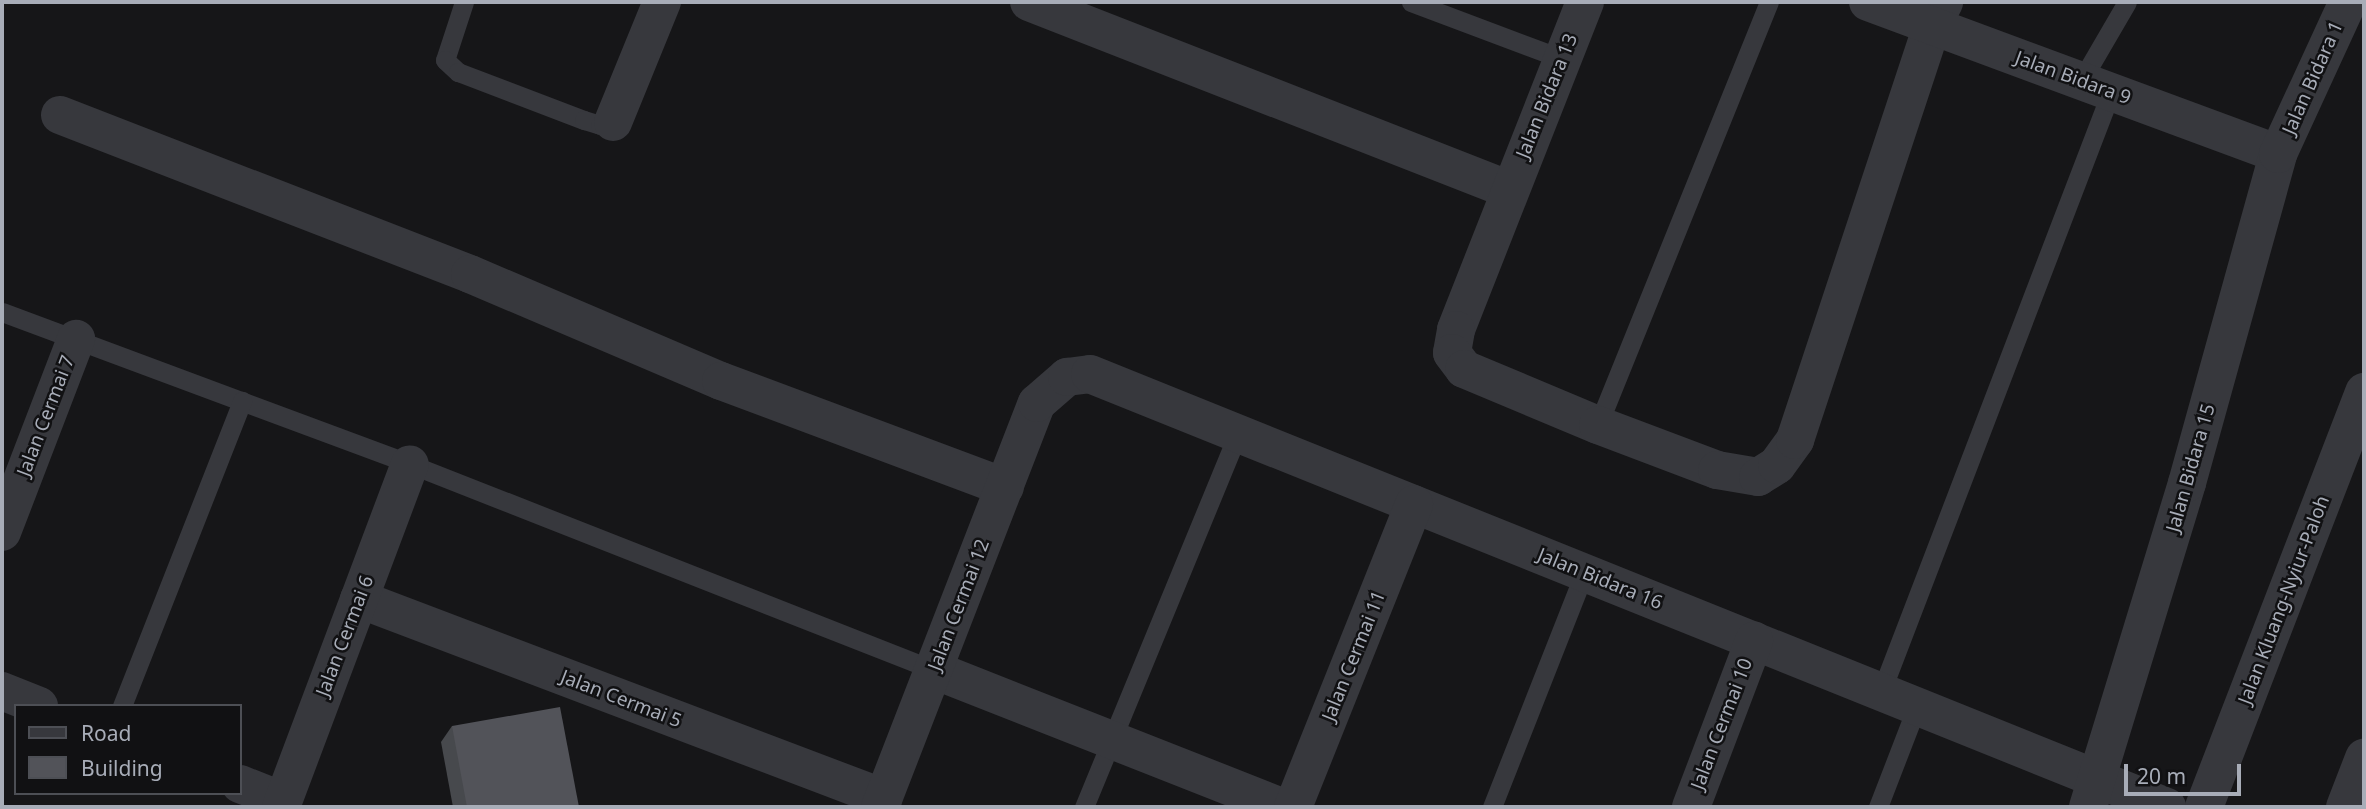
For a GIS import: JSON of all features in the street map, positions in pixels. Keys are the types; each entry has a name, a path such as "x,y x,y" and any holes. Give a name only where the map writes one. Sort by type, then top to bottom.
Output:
{"street":[{"path":"612,122 662,2"},
{"path":"1029,2 1510,190"},
{"name":"Jalan Bidara 13","path":"1585,2 1560,58 1456,330 1452,353 1464,369 1598,425"},
{"name":"Jalan Bidara 9","path":"1868,2 1938,14 2096,87 2278,154"},
{"name":"Jalan Bidara 1","path":"2278,154 2348,2"},
{"path":"1598,425 1717,470 1758,477 1777,465 1795,440 1938,14"},
{"path":"60,116 470,274 721,381 1004,487"},
{"name":"Jalan Bidara 15","path":"2093,793 2278,154"},
{"name":"Jalan Cermai 7","path":"2,532 76,340"},
{"name":"Jalan Bidara 16","path":"1037,402 1067,377 1090,374 1917,706 2093,793 2167,807"},
{"name":"Jalan Kluang-Nyiur-Paloh","path":"2204,807 2364,392"},
{"name":"Jalan Cermai 12","path":"882,803 1037,402"},
{"name":"Jalan Cermai 6","path":"282,804 410,464"},
{"name":"Jalan Cermai 11","path":"1293,807 1414,505"},
{"name":"Jalan Cermai 5","path":"359,599 882,803"},
{"name":"Jalan Cermai 10","path":"1690,807 1754,641"},
{"path":"934,670 1282,807"},
{"path":"2,691 34,704"},
{"path":"2345,807 2364,758"},
{"path":"242,785 282,804"}],"lane":[{"path":"464,2 444,60 458,72 584,120 600,125 612,122"},
{"path":"1411,2 1560,58"},
{"path":"1598,425 1769,2"},
{"path":"1881,692 2127,2"},
{"path":"2,312 410,464 934,670"},
{"path":"123,704 242,401"},
{"path":"1084,807 1109,738 1238,434"},
{"path":"1492,807 1584,573"},
{"path":"1878,807 1917,706"}],"building":[{"path":"560,707 579,807 467,807 452,726"}]}
